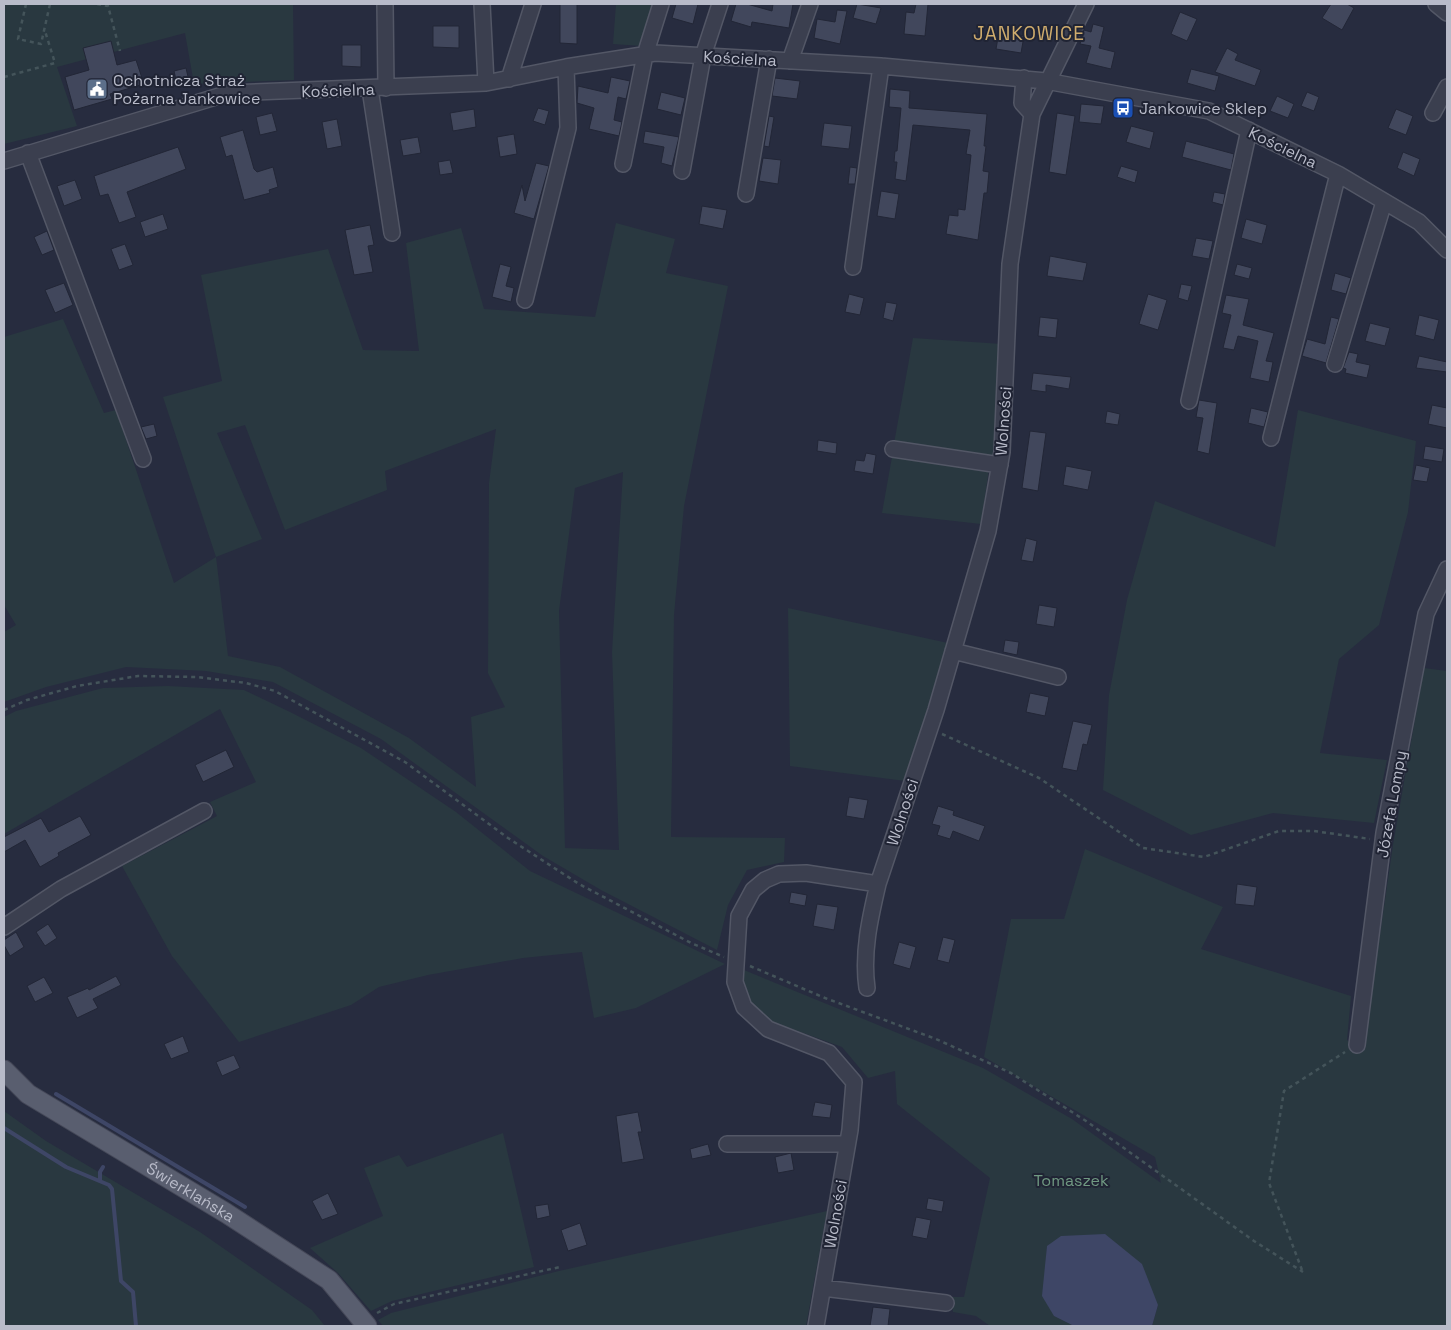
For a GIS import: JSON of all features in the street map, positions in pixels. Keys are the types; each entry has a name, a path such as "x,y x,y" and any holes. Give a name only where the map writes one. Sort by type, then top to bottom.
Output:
{"main road":[{"name":"Świerklańska","path":"4,1070 28,1094 226,1213 329,1280 366,1325"}],"street":[{"path":"385,4 386,88"},
{"path":"482,4 486,83"},
{"path":"508,79 533,4"},
{"path":"623,164 645,55 661,4"},
{"path":"682,171 704,56 720,4"},
{"path":"790,61 810,4"},
{"name":"Wolności","path":"816,1326 847,1144 854,1082 829,1053 768,1030 751,1016 744,1007 737,990 736,961 739,916 753,890 771,877 796,872 878,884 953,651 988,531 1002,452 1010,264 1032,114 1046,81 1086,4"},
{"path":"1436,4 1447,13"},
{"name":"Kościelna","path":"4,160 228,93 370,89 486,83 566,67 645,55 769,59 882,66 1046,81 1209,111 1338,174 1419,222 1447,250"},
{"path":"746,194 769,59"},
{"path":"853,267 882,66"},
{"path":"525,300 568,128 566,67"},
{"path":"1024,78 1022,103 1032,114"},
{"path":"1433,113 1447,87"},
{"path":"370,89 392,233"},
{"path":"1189,401 1249,130"},
{"path":"28,153 143,459"},
{"path":"1271,438 1338,174"},
{"path":"1335,364 1384,202"},
{"path":"894,448 1000,465"},
{"name":"Józefa Lompy","path":"1357,1045 1383,841 1426,614 1447,569"},
{"path":"953,651 1058,677"},
{"path":"4,927 61,889 204,811"},
{"path":"867,988 864,969 867,940 878,884"},
{"path":"727,1144 847,1144"},
{"path":"823,1288 946,1303"}],"path":[{"path":"26,4 18,40 41,44 50,4"},
{"path":"97,4 108,6 120,51"},
{"path":"4,77 55,63 44,29"},
{"path":"4,710 28,700 77,686 138,676 197,677 246,683 275,691 405,762 446,790 508,838 579,884 714,954 759,968 825,998 936,1039 1011,1073 1086,1121 1254,1241 1303,1272 1268,1184 1284,1091 1318,1067 1357,1045"},
{"path":"929,728 1039,778 1143,848 1204,857 1278,831 1314,831 1383,841"},
{"path":"366,1325 371,1316 394,1304 560,1267"}],"green space":[{"path":"4,4 293,4 294,80 194,84 185,33 57,67 77,126 4,144"},
{"path":"616,4 655,4 642,46 613,44"},
{"path":"616,223 675,239 666,273 728,286 684,506 674,615 671,837 785,838 784,862 747,870 728,905 717,950 601,890 543,856 381,739 273,682 206,671 126,667 46,687 4,702 4,632 16,625 4,605 4,337 63,319 104,413 116,410 174,583 216,557 163,397 222,381 201,275 328,249 363,350 419,351 406,243 461,228 484,309 595,317","holes":["245,425 285,530 387,490 385,471 496,429 489,483 488,673 505,707 471,717 476,787 409,738 280,667 228,656 216,557 262,539 217,433","623,472 612,652 619,850 565,848 559,611 575,488"]},
{"path":"913,338 1002,344 994,458 893,449"},
{"path":"1298,410 1416,441 1408,512 1379,625 1339,659 1320,753 1387,760 1374,823 1273,813 1191,835 1103,790 1109,695 1127,600 1155,501 1275,547"},
{"path":"892,457 989,469 981,524 882,513"},
{"path":"788,608 948,643 905,781 790,766"},
{"name":"Tomaszek","path":"1424,668 1447,671 1447,1326 1152,1326 1158,1305 1047,1246 1046,1263 1054,1316 1074,1326 990,1326 976,1316 953,1312 951,1297 964,1297 990,1178 897,1104 895,1071 868,1078 842,1047 759,1017 743,988 744,970 983,1068 1072,1119 1161,1183 1155,1157 984,1057 1011,919 1064,919 1085,849 1223,907 1201,949 1351,996 1347,1040 1361,1053 1365,1037 1393,845"},
{"path":"168,686 244,690 290,712 361,748 456,812 530,871 725,964 636,1008 594,1018 582,952 523,958 428,975 379,987 351,1005 239,1042 172,956 122,866 217,816 210,802 256,782 220,709 4,834 4,717 16,711 103,688"},
{"path":"4,1111 46,1141 200,1232 312,1310 325,1326 4,1326"},
{"path":"503,1133 534,1267 392,1301 371,1311 338,1273 310,1248 383,1216 364,1168 399,1155 407,1167"},
{"path":"827,1211 806,1326 383,1326 378,1320 391,1313 559,1271"}],"water":[{"path":"1105,1234 1142,1264 1158,1305 1152,1326 1074,1326 1054,1316 1042,1296 1047,1246 1061,1236"}],"building":[{"path":"560,4 577,4 577,44 560,43"},
{"path":"676,4 698,4 693,24 672,18"},
{"path":"736,4 747,4 772,11 773,4 793,4 789,28 752,22 751,27 731,21"},
{"path":"857,4 881,8 876,24 853,18"},
{"path":"916,4 928,4 925,36 904,34 906,12 914,13"},
{"path":"1331,4 1347,4 1354,8 1342,30 1322,18"},
{"path":"837,10 847,11 840,44 814,38 817,19 835,22"},
{"path":"1180,12 1197,19 1187,41 1171,34"},
{"path":"1093,24 1104,27 1099,48 1115,52 1111,69 1086,63 1091,46 1080,44 1084,30 1091,32"},
{"path":"433,26 459,26 459,48 433,47"},
{"path":"999,32 1024,36 1021,53 996,49"},
{"name":"Ochotnicza Straż Pożarna Jankowice","path":"111,41 117,65 136,60 144,84 110,94 112,99 74,110 65,77 89,70 83,48"},
{"path":"342,45 361,45 361,67 342,66"},
{"path":"1227,48 1238,54 1235,60 1261,70 1255,86 1215,72"},
{"path":"186,68 189,81 177,84 174,71"},
{"path":"1191,69 1219,76 1215,91 1187,83"},
{"path":"611,77 630,81 626,99 618,97 614,120 622,122 619,136 589,129 594,108 577,103 578,86 608,93"},
{"path":"775,78 800,81 797,99 772,96"},
{"path":"890,89 910,91 909,108 987,114 983,171 989,172 987,193 984,193 978,240 946,234 949,215 958,216 958,209 965,210 971,155 966,154 970,130 913,125 906,181 895,179 897,162 894,162 895,151 897,151 901,108 889,107"},
{"path":"661,92 685,98 681,115 657,109"},
{"path":"1307,92 1319,97 1314,111 1301,106"},
{"path":"1277,96 1294,104 1288,118 1270,111"},
{"path":"1081,104 1104,106 1101,124 1079,122"},
{"path":"538,108 549,111 545,125 533,121"},
{"path":"474,109 476,127 453,131 450,113"},
{"path":"1396,109 1413,116 1406,135 1388,128"},
{"path":"272,113 277,131 260,135 256,117"},
{"path":"1057,113 1075,116 1066,175 1049,172"},
{"path":"769,116 774,117 769,147 764,146"},
{"path":"337,119 342,146 327,149 322,122"},
{"path":"824,123 852,126 849,149 821,146"},
{"path":"1131,126 1154,132 1150,149 1126,142"},
{"path":"243,130 254,169 257,172 273,167 278,187 269,190 270,193 244,200 232,155 226,157 220,137"},
{"path":"645,131 679,137 672,166 661,163 664,147 643,143"},
{"path":"514,134 517,154 500,157 497,137"},
{"path":"418,137 421,153 403,156 400,140"},
{"path":"1186,141 1234,154 1231,170 1182,157"},
{"path":"178,147 186,169 127,192 136,217 119,223 108,194 100,196 94,176"},
{"path":"1403,152 1420,159 1414,176 1397,168"},
{"path":"763,158 781,160 778,184 759,181"},
{"path":"450,160 453,173 440,175 438,162"},
{"path":"536,163 549,166 534,219 514,213 522,185 525,201"},
{"path":"1121,166 1138,171 1135,183 1117,177"},
{"path":"850,167 857,168 855,184 848,184"},
{"path":"75,180 82,199 64,206 57,186"},
{"path":"881,191 899,194 895,219 877,216"},
{"path":"1214,192 1225,194 1223,205 1212,202"},
{"path":"702,206 727,210 723,229 699,224"},
{"path":"163,214 168,229 145,237 140,222"},
{"path":"1246,219 1267,225 1262,244 1241,238"},
{"path":"370,225 374,245 368,246 373,272 354,275 345,230"},
{"path":"47,231 54,250 42,255 34,237"},
{"path":"1196,238 1213,241 1209,259 1192,256"},
{"path":"125,244 133,265 119,270 111,249"},
{"path":"1050,256 1087,263 1083,281 1047,276"},
{"path":"500,264 511,267 506,286 514,288 511,302 492,297"},
{"path":"1237,264 1252,268 1249,279 1234,275"},
{"path":"1335,273 1351,278 1346,294 1331,290"},
{"path":"64,283 73,305 55,313 45,290"},
{"path":"1181,284 1192,286 1188,301 1178,298"},
{"path":"849,294 864,298 860,315 845,312"},
{"path":"1148,294 1167,300 1158,330 1139,324"},
{"path":"1226,295 1249,299 1243,325 1274,333 1266,361 1273,362 1269,382 1250,378 1258,341 1238,336 1234,350 1223,348 1231,315 1222,313"},
{"path":"886,302 897,304 893,321 883,318"},
{"path":"1419,315 1439,320 1434,340 1415,335"},
{"path":"1040,317 1058,319 1056,338 1038,336"},
{"path":"1331,317 1339,319 1326,363 1302,356 1307,339 1325,344"},
{"path":"1370,323 1390,328 1385,346 1365,341"},
{"path":"1349,352 1358,354 1356,362 1370,365 1367,378 1345,373 1346,369 1343,368"},
{"path":"1419,356 1447,362 1447,372 1416,368"},
{"path":"1033,373 1071,377 1069,389 1046,385 1046,392 1031,390"},
{"path":"1199,400 1217,403 1209,454 1197,451 1203,418 1196,417"},
{"path":"1432,405 1447,408 1447,428 1428,424"},
{"path":"1251,408 1268,412 1264,427 1248,423"},
{"path":"1107,411 1120,414 1118,425 1105,423"},
{"path":"154,424 157,436 146,439 141,427"},
{"path":"1030,431 1046,433 1038,491 1022,488"},
{"path":"818,440 837,443 836,454 817,451"},
{"path":"1425,446 1444,449 1442,462 1423,459"},
{"path":"866,453 876,455 873,474 854,471 856,460 864,461"},
{"path":"1416,465 1430,468 1427,482 1413,480"},
{"path":"1066,466 1092,471 1088,490 1063,485"},
{"path":"1026,538 1037,541 1033,562 1021,560"},
{"path":"1039,605 1057,608 1054,627 1036,624"},
{"path":"1005,640 1019,642 1017,655 1003,652"},
{"path":"1030,693 1049,697 1045,716 1026,712"},
{"path":"1073,721 1092,725 1087,745 1083,744 1077,771 1062,768"},
{"path":"226,750 234,767 203,782 195,765"},
{"path":"849,797 868,800 864,819 846,816"},
{"path":"938,806 954,811 953,815 985,826 979,841 953,831 950,839 937,835 940,826 932,824"},
{"path":"80,816 91,835 58,853 59,856 40,867 25,840 4,852 4,837 41,818 49,832"},
{"path":"1237,884 1257,887 1254,906 1235,904"},
{"path":"791,892 807,895 805,906 789,903"},
{"path":"817,904 838,907 834,930 813,926"},
{"path":"48,924 57,938 45,946 36,932"},
{"path":"16,932 24,947 10,956 4,945 4,940"},
{"path":"943,937 955,940 949,963 937,960"},
{"path":"899,942 916,947 910,969 893,964"},
{"path":"116,976 121,985 93,999 98,1008 77,1018 67,997 88,988 89,990"},
{"path":"44,977 53,993 35,1002 27,986"},
{"path":"183,1036 189,1052 171,1059 164,1044"},
{"path":"234,1055 240,1068 222,1076 216,1062"},
{"path":"815,1102 832,1105 830,1118 812,1116"},
{"path":"638,1112 642,1132 638,1132 644,1159 622,1163 616,1116"},
{"path":"708,1144 711,1155 692,1159 690,1149"},
{"path":"791,1153 794,1170 778,1173 775,1157"},
{"path":"328,1193 338,1214 322,1220 312,1201"},
{"path":"928,1198 944,1201 942,1212 926,1209"},
{"path":"548,1204 550,1216 537,1219 535,1206"},
{"path":"916,1217 931,1220 927,1239 912,1236"},
{"path":"580,1223 587,1245 568,1251 561,1230"},
{"path":"873,1307 890,1309 888,1326 870,1326"}],"waterway":[{"path":"56,1094 245,1207"},
{"path":"4,1128 66,1167 109,1185 112,1189 121,1281 133,1292 136,1326"},
{"path":"100,1180 100,1172 103,1167"}],"place":[{"name":"Ochotnicza Straż Pożarna Jankowice","path":"97,89"},
{"name":"Jankowice Sklep","path":"1123,108"}],"district":[{"name":"JANKOWICE","path":"1029,33"}]}
